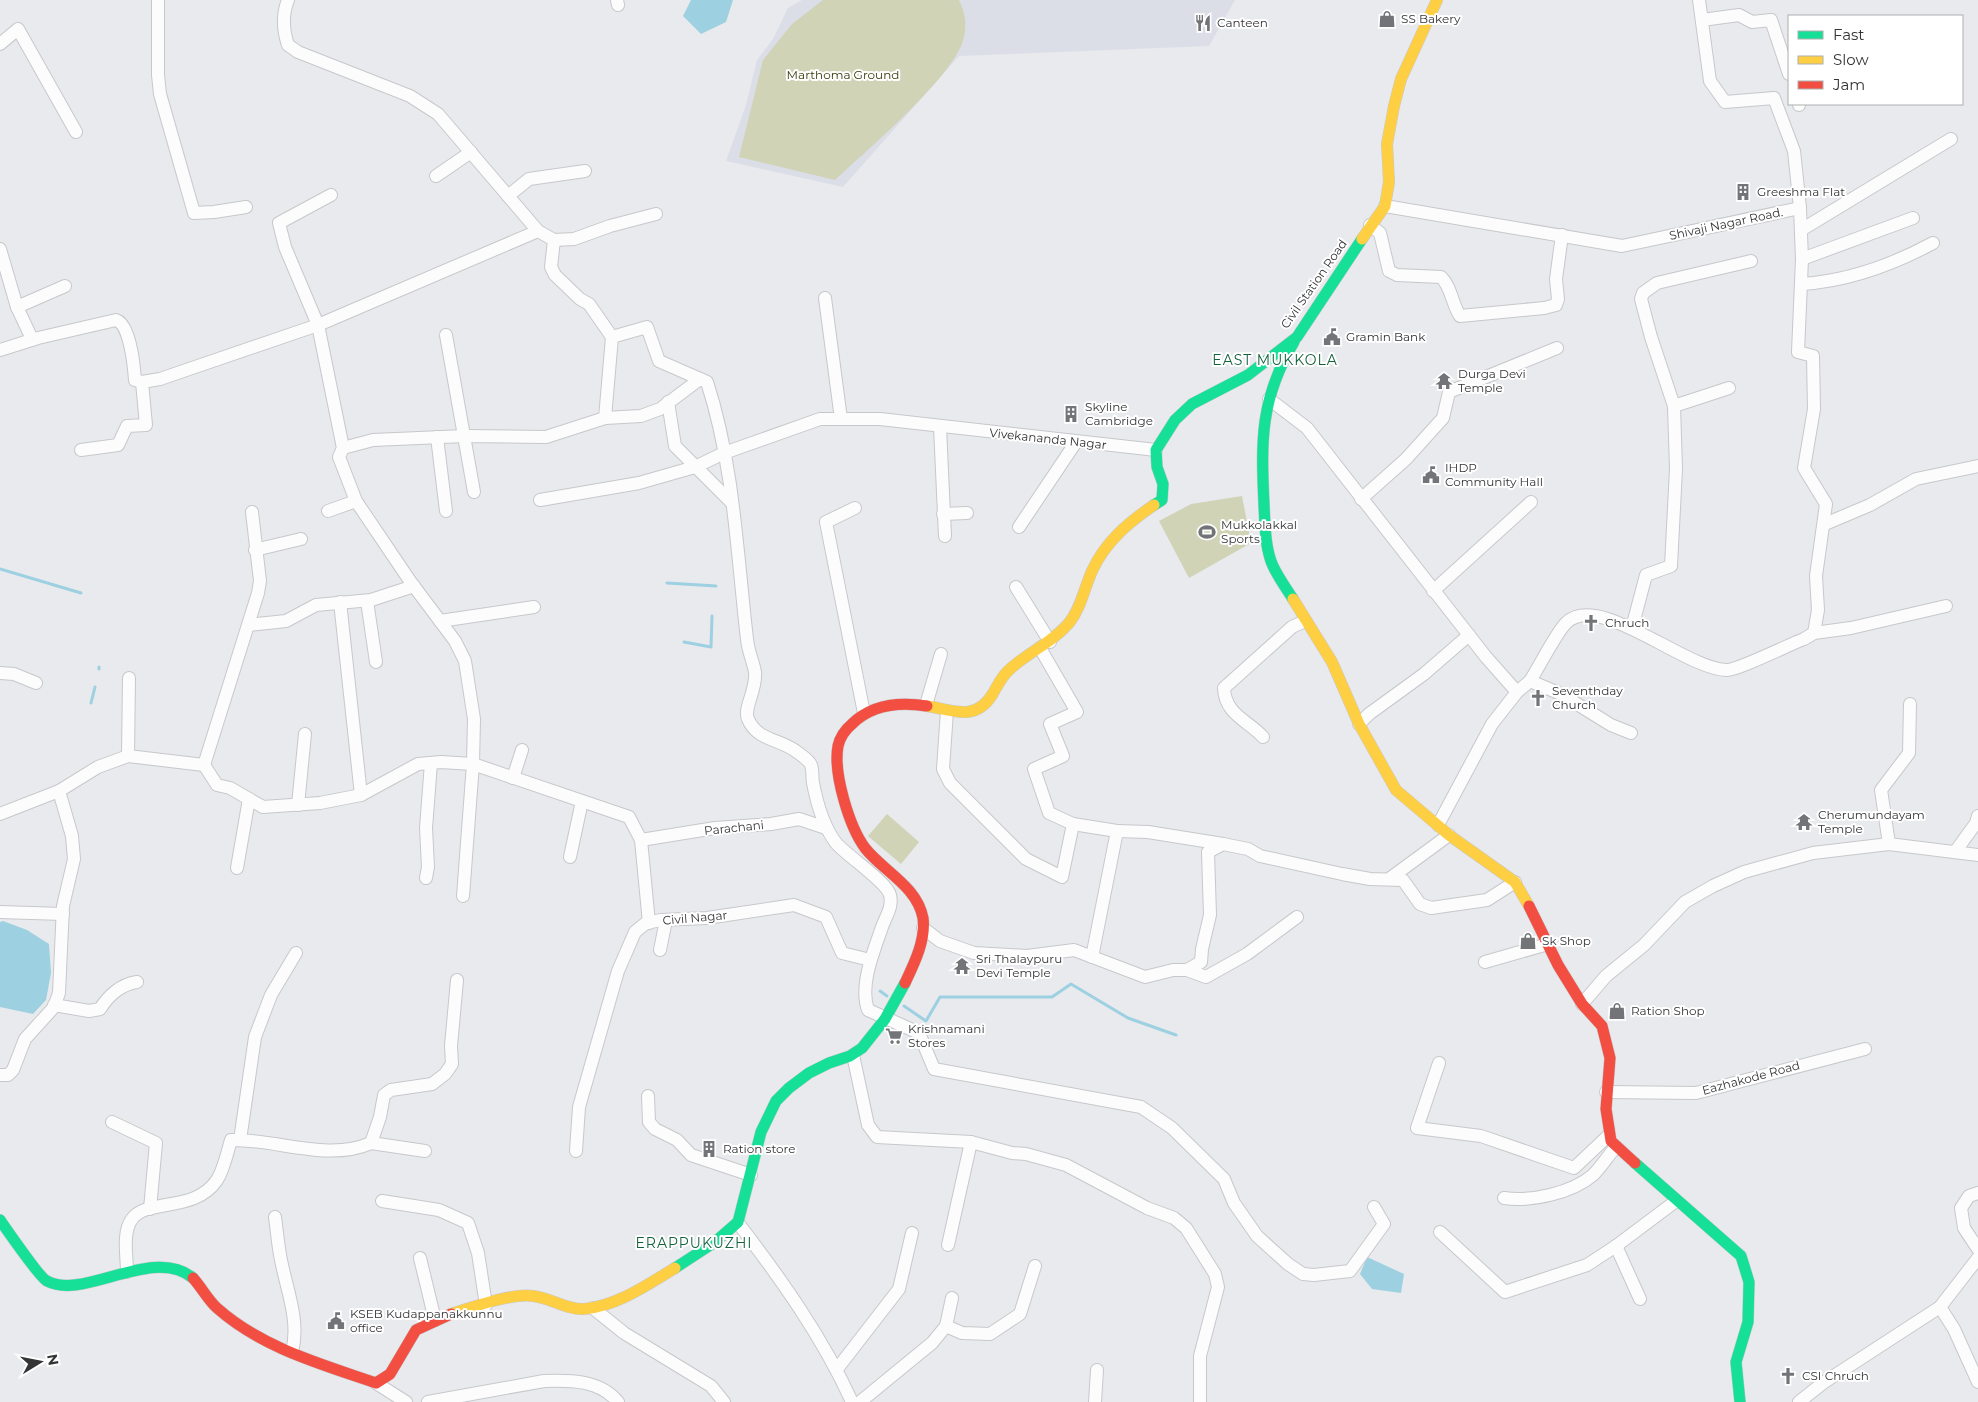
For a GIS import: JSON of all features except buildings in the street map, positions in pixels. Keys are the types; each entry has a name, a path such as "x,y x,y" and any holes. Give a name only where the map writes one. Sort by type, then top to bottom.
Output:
{"main road":[{"name":"Civil Station Road","path":"1156,450 1175,420 1192,404 1248,375 1297,337 1370,225 1385,206 1389,182 1387,144 1394,106 1402,79 1438,0"},
{"path":"1297,337 1279,367 1266,407 1261,449 1265,524 1272,565 1332,662 1359,724 1396,790 1450,835 1515,882 1535,915 1548,944 1582,1004 1595,1016 1606,1037 1610,1058 1606,1092 1609,1135 1616,1148 1741,1256 1749,1282 1748,1322 1736,1362 1737,1388 1740,1402"},
{"path":"0,1220 46,1281 54,1284 96,1280 127,1272 176,1269 189,1275 201,1285 209,1300 218,1309 251,1332 292,1352 376,1383 386,1380 392,1374 404,1347 417,1329 435,1320 515,1297 534,1295 573,1309 607,1305 643,1287 718,1239 738,1223 766,1115 782,1093 803,1077 828,1063 853,1055 886,1019 910,974 923,928 920,904 858,838 845,799 839,768 838,742 851,722 870,710 892,705 926,705 947,711 972,712 980,709 1008,671 1045,645 1071,621 1093,568 1107,545 1120,531 1162,500 1163,484 1157,467 1156,450"}],"street":[{"path":"158,0 158,75 160,94 194,212 214,212 246,207"},
{"path":"288,0 284,11 284,24 288,45 298,52 410,96 438,114 538,231 554,240 574,239 610,226 656,214"},
{"name":"Shivaji Nagar Road.","path":"1385,206 1452,219 1562,234 1622,246 1800,208 1794,151 1774,98 1725,102 1710,81 1699,0"},
{"path":"1702,20 1739,15 1752,22 1772,20 1788,71"},
{"path":"0,44 18,29 76,132"},
{"path":"1801,230 1951,139"},
{"path":"436,176 471,152"},
{"path":"508,196 529,179 585,171"},
{"path":"331,195 279,223 285,247 318,325 343,448 339,457 356,501 414,586 455,641 465,660 474,720 473,764 463,896"},
{"path":"1800,208 1802,284 1798,352 1813,356 1814,408 1804,468 1826,504 1825,524 1816,576 1818,610 1814,633"},
{"path":"1802,259 1913,218"},
{"path":"1370,225 1380,233 1389,271 1397,275 1441,277 1446,282 1453,304 1460,316 1556,305 1558,299 1556,278 1562,234"},
{"path":"0,350 32,339 112,319 119,320 123,325 133,356 135,380 142,382 160,380 318,325 538,231"},
{"path":"554,240 552,267 555,275 580,299 589,304 612,336 605,418"},
{"path":"1802,284 1822,283 1906,258 1933,243"},
{"path":"0,249 17,307 32,339"},
{"path":"1632,628 1646,574 1671,566 1676,469 1674,406 1651,336 1641,298 1643,293 1657,283 1751,261"},
{"path":"17,307 65,286"},
{"path":"825,298 841,419"},
{"path":"612,336 647,327 659,361 707,382 724,453 740,556 747,642 756,685 747,709 747,718 754,730 766,738 794,750 811,764 818,807 826,828 836,844 865,871 884,885 890,894 890,912 870,960 865,1001 868,1010 919,1033 934,1069 1141,1107 1172,1128 1224,1180 1234,1203 1256,1236 1288,1264 1303,1274 1314,1276 1350,1271 1384,1224 1374,1207"},
{"path":"446,335 474,492"},
{"path":"1361,499 1406,459 1443,418 1449,392 1557,348"},
{"path":"343,448 373,440 465,436 546,437 605,418 641,416 660,409 700,379"},
{"path":"81,450 118,446 127,426 146,425 142,382"},
{"path":"1674,406 1728,388"},
{"path":"1269,399 1307,428 1433,591 1517,692"},
{"path":"668,402 675,446 732,503"},
{"name":"Vivekananda Nagar","path":"540,500 640,483 695,467 724,453 820,419 880,419 1156,450"},
{"path":"940,427 945,536"},
{"path":"438,437 446,512"},
{"path":"1019,527 1076,442"},
{"path":"1825,524 1870,505 1916,479 1978,466"},
{"path":"328,511 356,501"},
{"path":"1433,591 1531,502"},
{"path":"855,508 826,522 864,714"},
{"path":"204,765 260,581 252,512"},
{"path":"943,514 968,514"},
{"path":"255,550 301,538"},
{"path":"248,625 286,621 316,605 366,601 414,586"},
{"path":"1016,587 1077,712 1050,724 1063,756 1034,769 1049,813 1073,824 1116,831 1148,832 1223,844 1302,866 1370,879 1403,880 1420,904 1431,908 1487,900 1515,882"},
{"path":"366,601 376,662"},
{"path":"340,602 361,795"},
{"path":"1438,825 1492,724 1517,692 1530,681 1566,623 1579,615 1595,615 1632,628 1682,656 1704,665 1728,670 1804,639 1814,633 1851,628 1946,606"},
{"path":"440,621 534,607"},
{"path":"1263,737 1257,730 1244,724 1231,709 1224,695 1224,688 1281,636 1305,621"},
{"path":"1359,724 1369,714 1449,654 1469,635"},
{"path":"926,705 941,654"},
{"path":"0,674 14,674 36,683"},
{"path":"128,756 129,678"},
{"path":"1530,681 1560,694 1611,725 1631,733"},
{"path":"1889,844 1881,790 1909,752 1910,704"},
{"path":"947,711 943,769 950,783 1026,859 1062,877 1073,824"},
{"path":"298,805 305,734"},
{"path":"513,778 522,750"},
{"path":"0,814 59,791 98,767 128,756 204,765"},
{"path":"426,878 428,867 426,828 431,763"},
{"path":"204,765 217,785 230,788 263,807 320,804 361,795 418,764 473,764 629,817 641,840 649,923"},
{"path":"0,1076 8,1074 13,1070 25,1039 54,1005 59,993 63,914 74,859 70,828 59,791"},
{"path":"237,868 249,799"},
{"path":"570,858 582,801"},
{"path":"1955,852 1976,823 1978,816"},
{"name":"Parachani","path":"641,840 715,828 771,824 799,818 826,828"},
{"path":"1092,957 1116,831"},
{"path":"1389,879 1450,835"},
{"path":"1187,970 1201,962 1210,915 1208,852 1223,844"},
{"path":"1582,1004 1606,976 1644,945 1685,902 1713,886 1744,872 1814,852 1889,844 1978,855"},
{"name":"Civil Nagar","path":"576,1151 579,1107 618,971 635,932 649,923 666,920 707,918 794,905 826,917 842,953 870,960"},
{"path":"0,912 63,914"},
{"path":"923,928 940,941 974,953 1027,956 1074,950 1146,977 1173,970 1187,970 1206,977 1247,954 1297,916"},
{"path":"660,950 666,920"},
{"path":"1484,962 1548,944"},
{"path":"240,1140 255,1037 271,995 296,953"},
{"path":"372,1143 384,1095 391,1090 432,1084 446,1074 452,1064 451,1046 457,980"},
{"path":"54,1005 89,1011 100,1009 107,998 129,983 137,982"},
{"name":"Eazhakode Road","path":"1606,1092 1696,1093 1865,1049"},
{"path":"853,1055 868,1124 873,1134 877,1137 971,1142 1066,1165 1147,1208 1174,1218 1186,1228 1215,1274 1218,1287 1200,1356 1200,1402"},
{"path":"1439,1063 1417,1128 1481,1136 1574,1168 1609,1135"},
{"path":"648,1096 649,1122 655,1129 677,1140 691,1156 751,1175"},
{"path":"112,1122 156,1143 150,1209"},
{"path":"127,1272 127,1228 132,1218 150,1209 181,1204 207,1189 216,1180 231,1140 336,1150 359,1148 372,1143 425,1151"},
{"path":"948,1245 971,1142"},
{"path":"1504,1198 1516,1200 1578,1185 1593,1174 1616,1148"},
{"path":"1978,1193 1969,1196 1964,1201 1961,1217 1964,1228 1978,1249"},
{"path":"382,1201 439,1210 468,1223 478,1253 486,1305"},
{"path":"1440,1232 1505,1292 1587,1265 1616,1246 1676,1201"},
{"path":"275,1217 281,1259 293,1307 295,1339 292,1352"},
{"path":"738,1223 776,1272 837,1369 852,1402"},
{"path":"837,1369 899,1289 912,1233"},
{"path":"1616,1246 1640,1299"},
{"path":"420,1258 435,1320"},
{"path":"1799,1402 1823,1383 1940,1307 1978,1258"},
{"path":"946,1326 962,1333 990,1334 1020,1314 1035,1266"},
{"path":"860,1402 932,1343 946,1326 952,1298"},
{"path":"1940,1307 1954,1329 1978,1382"},
{"path":"593,1308 624,1333 711,1386 724,1402"},
{"path":"1095,1402 1097,1370"},
{"path":"428,1402 544,1381 563,1380 597,1386 618,1402"},
{"path":"376,1383 406,1402"}],"shaded area":[{"name":"Marthoma Ground","path":"802,0 1235,0 1209,46 959,56 843,187 726,161 746,105 757,60 773,39 788,8"}],"green space":[{"name":"Marthoma Ground","path":"823,0 959,0 963,9 965,23 964,37 958,53 945,71 908,112 835,180 739,157 763,60 792,24"},
{"name":"Mukkolakkal Sports","path":"1242,496 1251,543 1189,578 1159,521 1191,504"},
{"path":"887,814 919,842 901,864 868,836"}],"water":[{"path":"691,0 733,0 726,22 701,34 683,16"},
{"path":"3,921 27,930 49,944 51,973 46,1000 33,1014 0,1007 0,922"},
{"path":"1367,1257 1404,1274 1401,1293 1372,1289 1360,1274"}],"waterway":[{"path":"0,569 81,593"},
{"path":"667,583 716,586"},
{"path":"684,642 711,647 712,616"},
{"path":"91,703 95,687"},
{"path":"904,1006 926,1021 940,997 1052,997 1071,984 1128,1018 1176,1035"},
{"path":"880,991 887,996"}],"traffic: fast":[{"path":"1154,505 1162,500 1163,484 1157,467 1156,450 1175,420 1192,404 1248,375 1297,337 1362,239"},
{"path":"1293,599 1275,570 1268,552 1265,528 1263,440 1265,421 1275,383 1294,342"},
{"path":"675,1268 715,1242 738,1222 761,1132 776,1101 789,1088 809,1073 829,1063 850,1056 862,1048 885,1019 905,983"},
{"path":"1635,1163 1741,1256 1749,1282 1748,1322 1736,1362 1740,1402"},
{"path":"0,1220 31,1263 47,1281 62,1285 80,1284 158,1267 176,1269 193,1278"}],"traffic: slow":[{"path":"1362,239 1385,206 1389,182 1387,144 1394,106 1401,79 1437,0"},
{"path":"927,706 962,712 978,709 985,703 1009,670 1055,636 1069,623 1079,605 1092,571 1104,551 1118,534 1154,505"},
{"path":"1293,599 1332,662 1359,724 1396,790 1449,835 1515,882 1529,906"},
{"path":"451,1314 492,1301 524,1296 540,1297 578,1309 596,1307 631,1294 675,1268"}],"traffic: jam":[{"path":"905,983 923,935 923,918 920,907 907,888 872,856 859,838 853,827 844,799 837,757 840,739 852,724 868,712 887,706 907,704 927,706"},
{"path":"1529,906 1558,965 1582,1004 1602,1026 1610,1058 1606,1109 1611,1141 1635,1163"},
{"path":"193,1278 217,1308 253,1334 313,1361 376,1383 390,1374 416,1330 451,1314"}],"place":[{"name":"SS Bakery","path":"1387,19"},
{"name":"Canteen","path":"1203,23"},
{"name":"Greeshma Flat","path":"1743,192"},
{"name":"Gramin Bank","path":"1332,337"},
{"name":"Durga Devi Temple","path":"1444,381"},
{"name":"Skyline Cambridge","path":"1071,414"},
{"name":"IHDP Community Hall","path":"1431,475"},
{"name":"Mukkolakkal Sports","path":"1207,532"},
{"name":"Chruch","path":"1591,623"},
{"name":"Seventhday Church","path":"1538,698"},
{"name":"Cherumundayam Temple","path":"1804,822"},
{"name":"Sk Shop","path":"1528,941"},
{"name":"Sri Thalaypuru Devi Temple","path":"962,966"},
{"name":"Ration Shop","path":"1617,1011"},
{"name":"Krishnamani Stores","path":"894,1036"},
{"name":"Ration store","path":"709,1149"},
{"name":"KSEB Kudappanakkunnu office","path":"336,1321"},
{"name":"CSI Chruch","path":"1788,1376"}],"district":[{"name":"EAST MUKKOLA","path":"1275,360"},
{"name":"ERAPPUKUZHI","path":"694,1243"}]}
